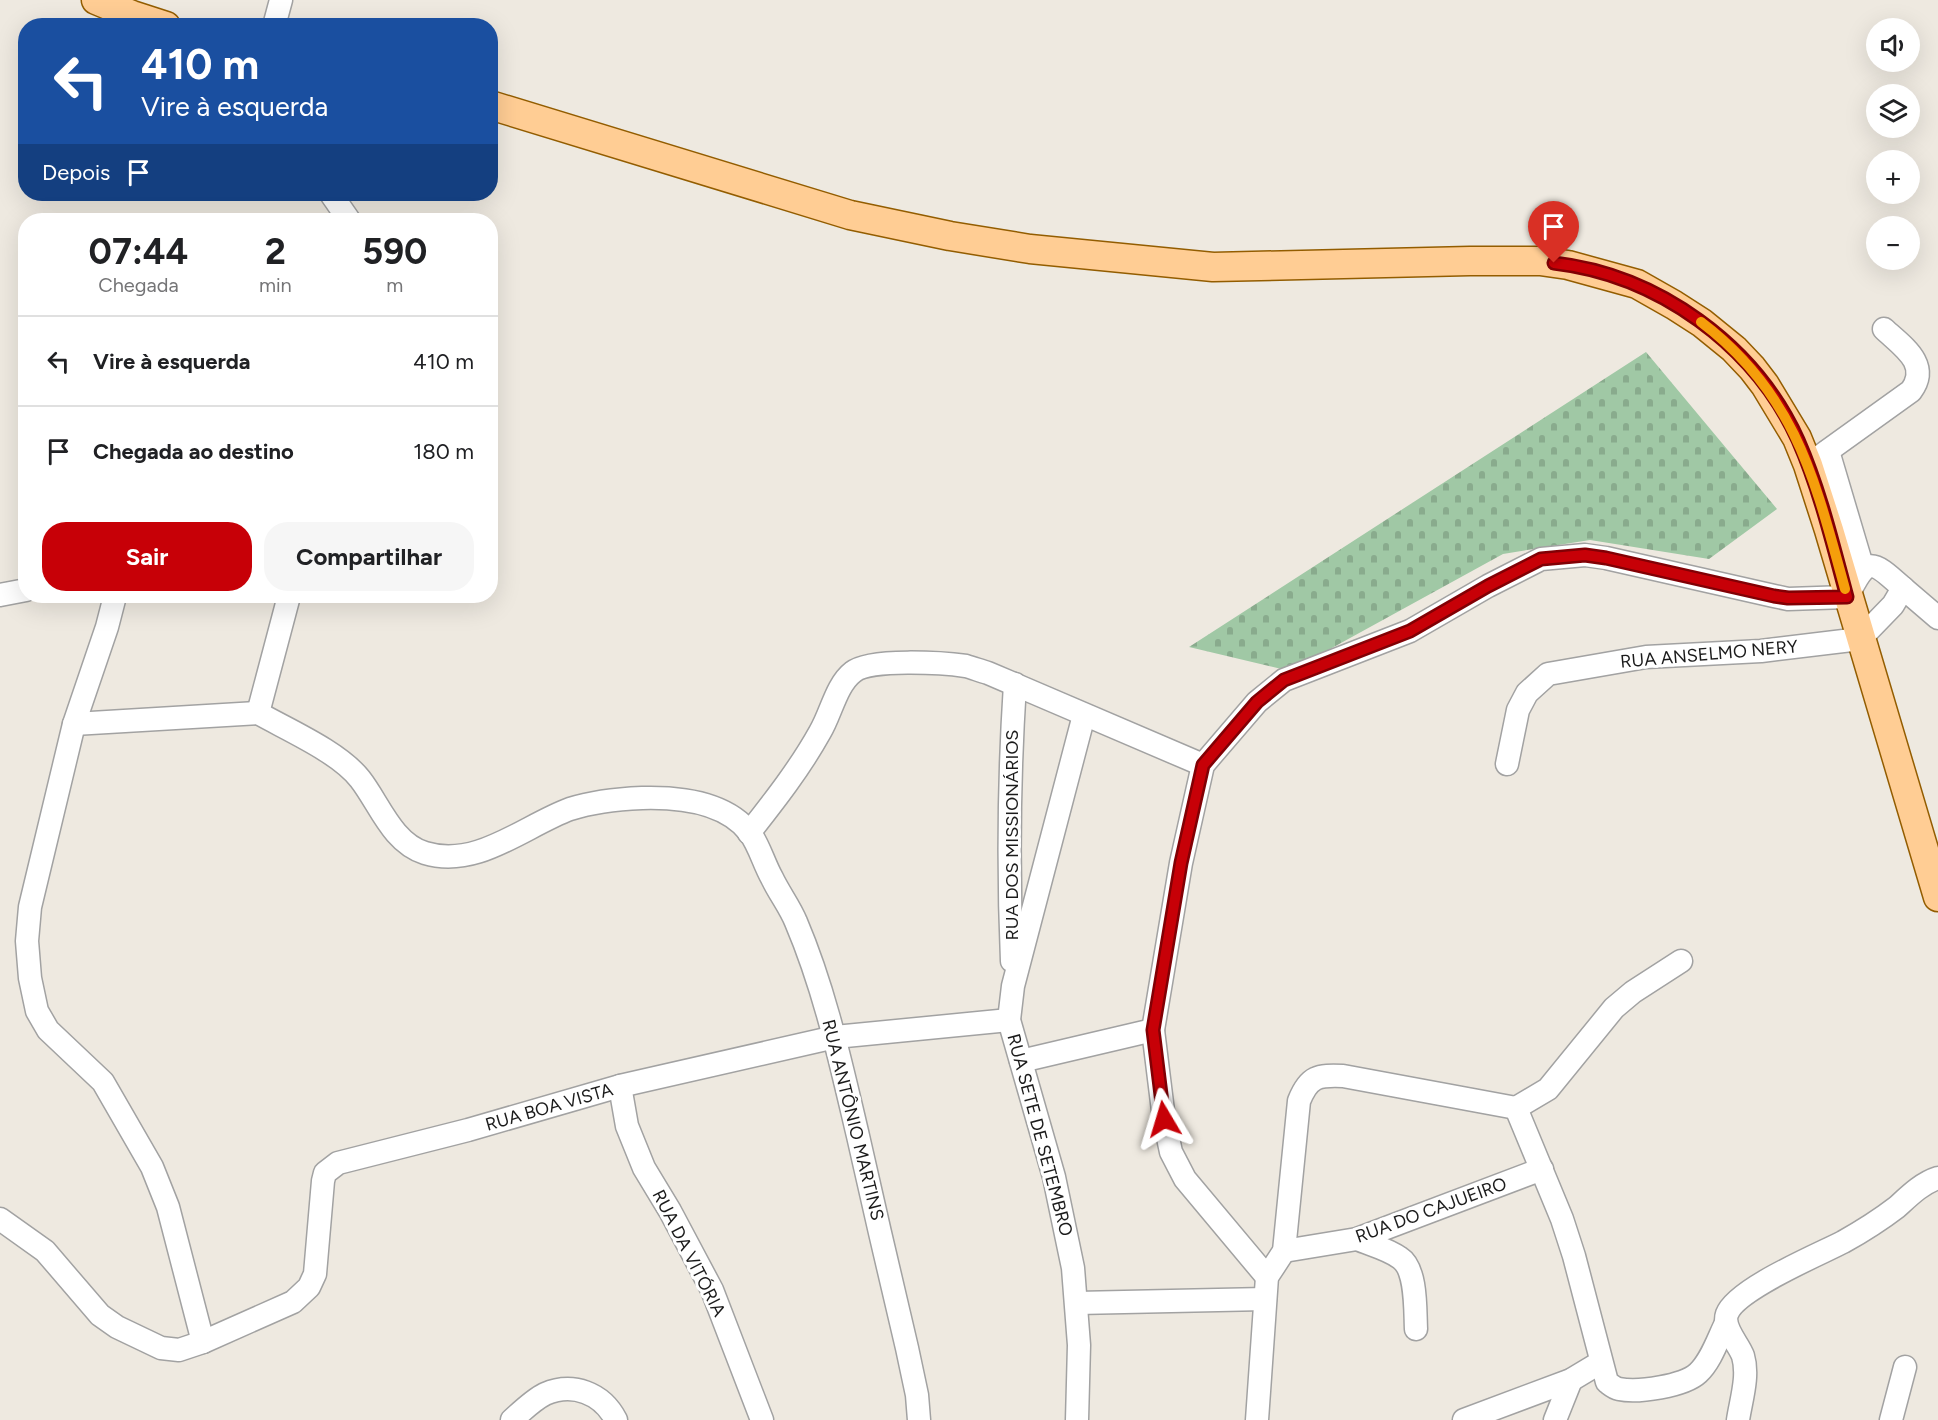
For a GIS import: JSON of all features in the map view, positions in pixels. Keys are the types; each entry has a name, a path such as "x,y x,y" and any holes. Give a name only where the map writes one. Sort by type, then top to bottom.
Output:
{"main road":[{"path":"96,0 141,18"},
{"path":"498,107 850,215 950,236 1030,249 1214,267 1540,261 1568,265 1637,284 1702,323 1734,349 1765,385 1797,438 1818,458 1847,597 1938,897"}],"street":[{"path":"276,18 281,0"},
{"path":"1863,569 1818,458 1911,391 1915,385 1918,378 1917,364 1884,329"},
{"path":"1267,1277 1185,1179 1171,1152 1164,1119 1153,1030 1181,863 1203,765 1257,702 1284,680 1410,631 1488,586 1541,559 1585,555 1606,558 1788,598 1847,597 1863,569 1870,566 1886,573 1938,618"},
{"path":"1860,639 1893,605 1903,588"},
{"path":"0,595 18,592"},
{"path":"113,603 74,724 30,907 27,941 30,978 37,1011 48,1030 103,1082 152,1167 174,1226 203,1342"},
{"path":"258,712 288,603"},
{"name":"RUA ANSELMO NERY","path":"1507,764 1518,710 1527,693 1548,674 1646,657 1761,651 1860,639"},
{"path":"74,724 258,712 343,762 359,777 394,831 421,852 442,858 469,854 493,846 571,809 642,798 676,799 707,805 727,814 750,833 790,780 822,730 843,684 852,672 868,665 909,663 966,666 1015,684 1203,765"},
{"name":"RUA DOS MISSIONÁRIOS","path":"1013,986 1010,899 1012,727 1015,684"},
{"name":"RUA SETE DE SETEMBRO","path":"1077,1420 1079,1345 1073,1268 1054,1177 1010,1020 1013,986 1084,715"},
{"name":"RUA ANTÔNIO MARTINS","path":"750,833 795,920 835,1037 907,1348 917,1395 919,1420"},
{"path":"1257,1420 1267,1277 1284,1251 1299,1101 1309,1083 1323,1075 1343,1076 1516,1108 1548,1089 1614,1008 1633,992 1682,961"},
{"name":"RUA BOA VISTA","path":"0,1219 45,1251 100,1315 117,1328 161,1348 179,1350 203,1342 293,1302 309,1287 315,1274 323,1181 330,1168 338,1163 468,1130 620,1086 835,1037 1010,1020"},
{"path":"1021,1061 1153,1030"},
{"name":"RUA DA VITÓRIA","path":"620,1086 627,1126 644,1168 712,1290 762,1420"},
{"path":"1516,1108 1542,1169 1574,1256 1608,1382 1616,1388 1647,1388 1677,1383 1698,1373 1709,1357 1732,1306 1762,1283 1852,1237 1894,1209 1931,1180 1938,1178"},
{"name":"RUA DO CAJUEIRO","path":"1284,1251 1358,1239 1542,1169"},
{"path":"1358,1239 1394,1254 1408,1265 1411,1274 1416,1329"},
{"path":"1077,1303 1265,1299"},
{"path":"1726,1323 1743,1357 1744,1385 1738,1420"},
{"path":"1464,1420 1491,1415 1571,1380 1601,1362"},
{"path":"1891,1420 1905,1367"},
{"path":"1555,1420 1571,1380"},
{"path":"512,1420 543,1395 558,1389 572,1389 587,1391 600,1400 616,1420"}],"green space":[{"path":"1646,352 1777,509 1709,559 1590,540 1503,554 1290,671 1189,647"}],"slow traffic":[{"path":"1701,322 1734,349 1752,368 1783,412 1808,465 1845,589"}],"route":[{"path":"1164,1119 1153,1030 1181,863 1203,765 1231,730 1271,689 1304,671 1410,631 1488,586 1541,559 1585,555 1774,596 1788,598 1847,597 1829,530 1797,438 1783,412 1752,368 1734,349 1702,323 1637,284 1554,263"}]}
